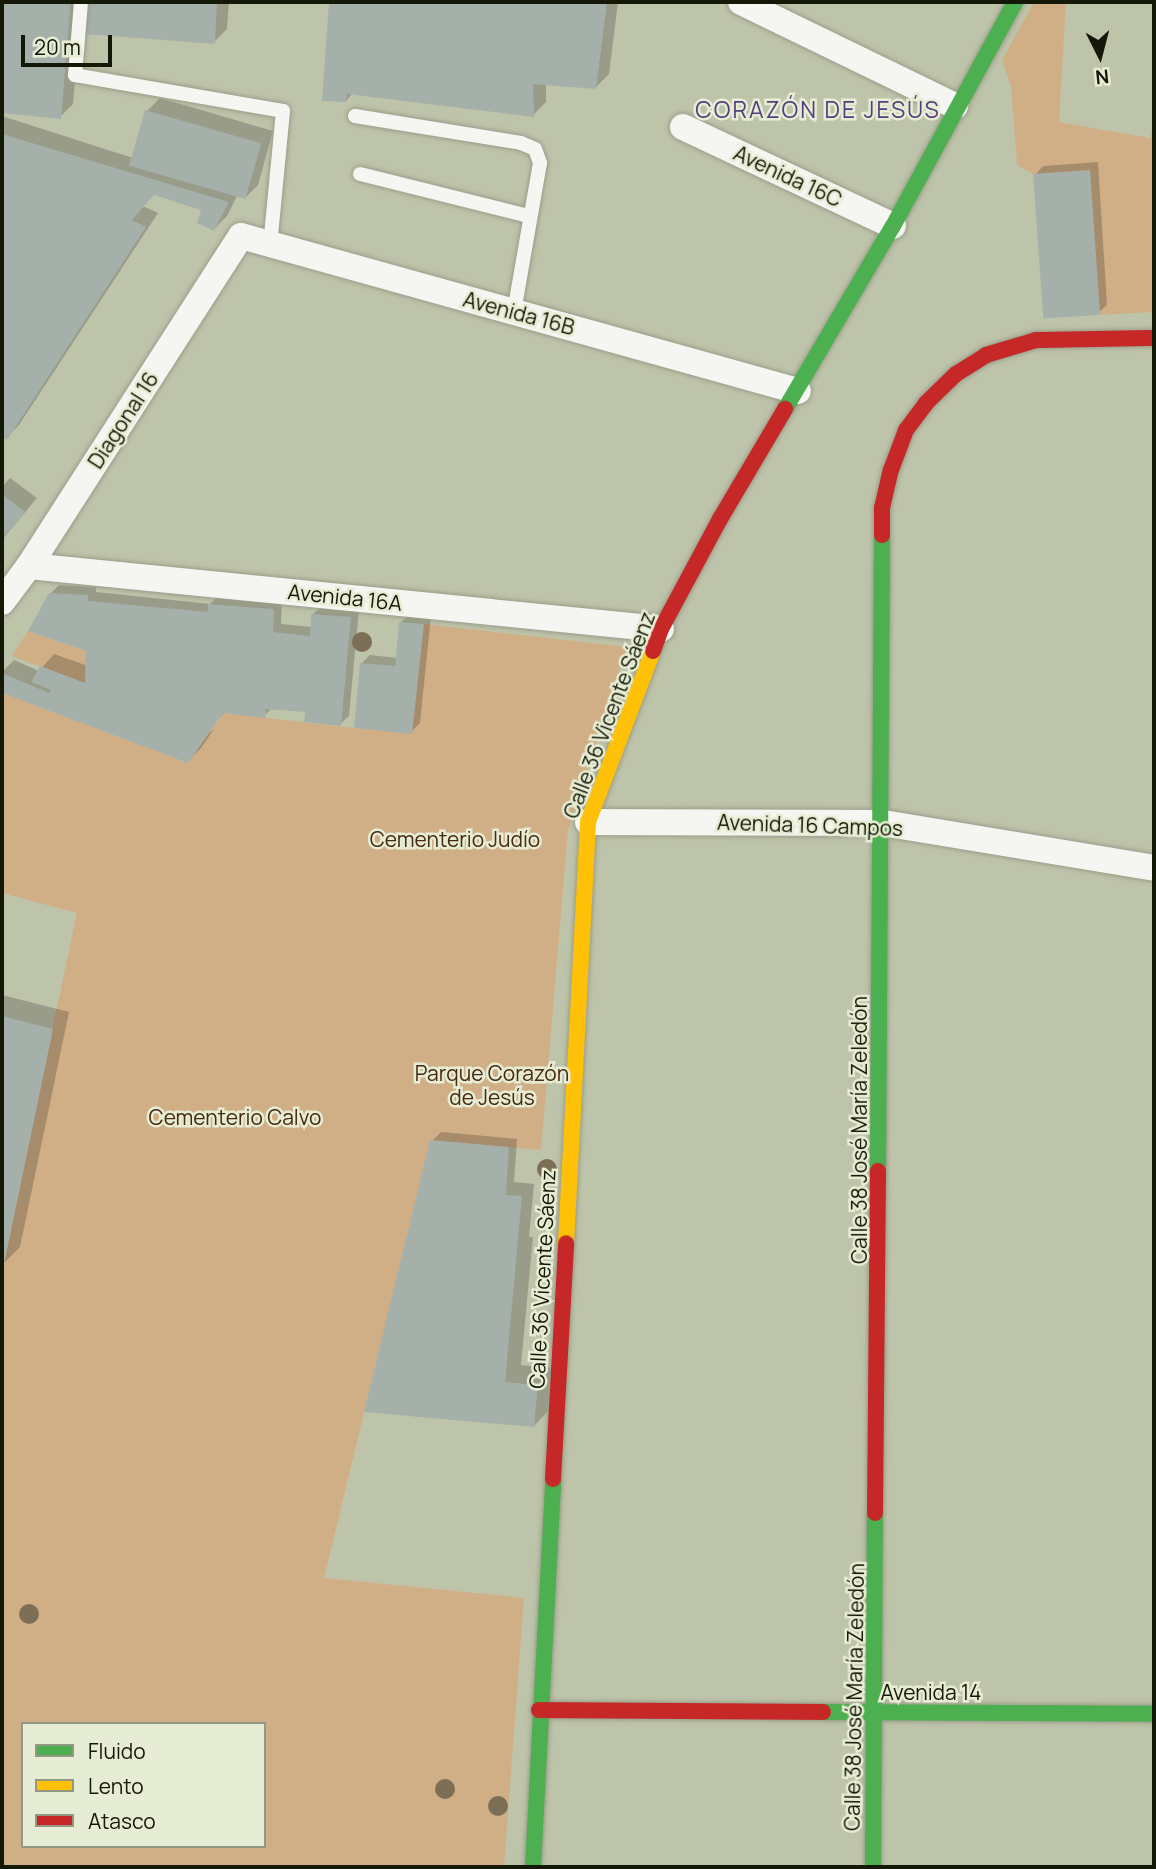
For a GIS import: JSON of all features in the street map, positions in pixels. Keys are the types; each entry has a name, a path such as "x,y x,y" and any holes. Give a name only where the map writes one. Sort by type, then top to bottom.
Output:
{"street":[{"path":"741,2 778,10 956,106"},
{"name":"Calle 36 Vicente Sáenz","path":"533,1867 539,1710 588,822 661,629 720,519 893,226 1015,2"},
{"name":"Avenida 16C","path":"683,127 893,226"},
{"name":"Avenida 16B","path":"241,236 798,391"},
{"name":"Diagonal 16","path":"2,602 29,566 241,236"},
{"name":"Calle 38 José María Zeledón","path":"873,1867 883,822 882,508 906,429 926,403 956,373 986,355 1036,340 1154,338"},
{"name":"Avenida 16A","path":"29,566 661,629"},
{"name":"Avenida 16 Campos","path":"588,822 883,822 1154,868"},
{"name":"Avenida 14","path":"539,1710 1154,1714"}],"lane":[{"path":"81,2 75,75 283,111 270,245"},
{"path":"355,116 521,143 535,149 540,163 514,312"},
{"path":"360,174 529,216"}],"green space":[{"path":"1034,2 1066,2 1059,122 1150,138 1154,126 1154,312 1099,315 1090,171 1033,174 1017,165 1011,86 1002,60"},
{"path":"424,624 627,647 568,830 541,1150 430,1141 324,1578 524,1598 504,1867 2,1867 2,1266 77,913 2,893 2,693 188,763 223,713 354,728"},
{"path":"28,631 86,651 85,683 12,656"}],"building":[{"path":"2,2 71,2 61,119 2,113"},
{"path":"87,2 217,2 215,44 85,34"},
{"path":"329,2 607,2 596,89 533,84 534,117 347,94 346,102 322,101"},
{"path":"145,110 261,143 245,199 129,166"},
{"path":"2,134 229,202 214,231 197,223 201,210 154,195 132,220 146,227 7,440 2,437"},
{"path":"1090,170 1100,315 1043,319 1033,174"},
{"path":"2,494 25,512 2,539"},
{"path":"49,593 88,595 88,601 208,612 208,604 274,609 273,632 310,636 311,614 351,617 341,726 304,722 305,712 266,709 265,718 223,713 188,763 2,693 2,673 49,693 51,690 31,682 40,666 85,683 86,651 28,631"},
{"path":"399,622 424,624 412,734 354,728 360,663 395,666"},
{"path":"2,1016 53,1029 3,1269 2,1269"},
{"path":"430,1140 509,1147 506,1195 522,1196 505,1382 538,1385 534,1427 364,1412"}],"traffic: fast":[{"path":"785,409 893,226 1015,2"},
{"path":"878,1171 882,535"},
{"path":"533,1867 553,1479"},
{"path":"873,1867 875,1513"},
{"path":"823,1712 1154,1714"}],"traffic: slow":[{"path":"566,1243 588,822 653,651"}],"traffic: jam":[{"path":"882,535 882,508 891,470 906,430 926,403 956,374 986,355 1036,340 1154,338"},
{"path":"653,651 661,629 720,519 785,409"},
{"path":"875,1513 878,1171"},
{"path":"553,1479 566,1243"},
{"path":"539,1710 823,1712"}],"district":[{"name":"CORAZÓN DE JESÚS","path":"818,109"}],"park label":[{"name":"Cementerio Judío","path":"455,839"},
{"name":"Parque Corazón de Jesús","path":"492,1085"},
{"name":"Cementerio Calvo","path":"235,1117"}]}
